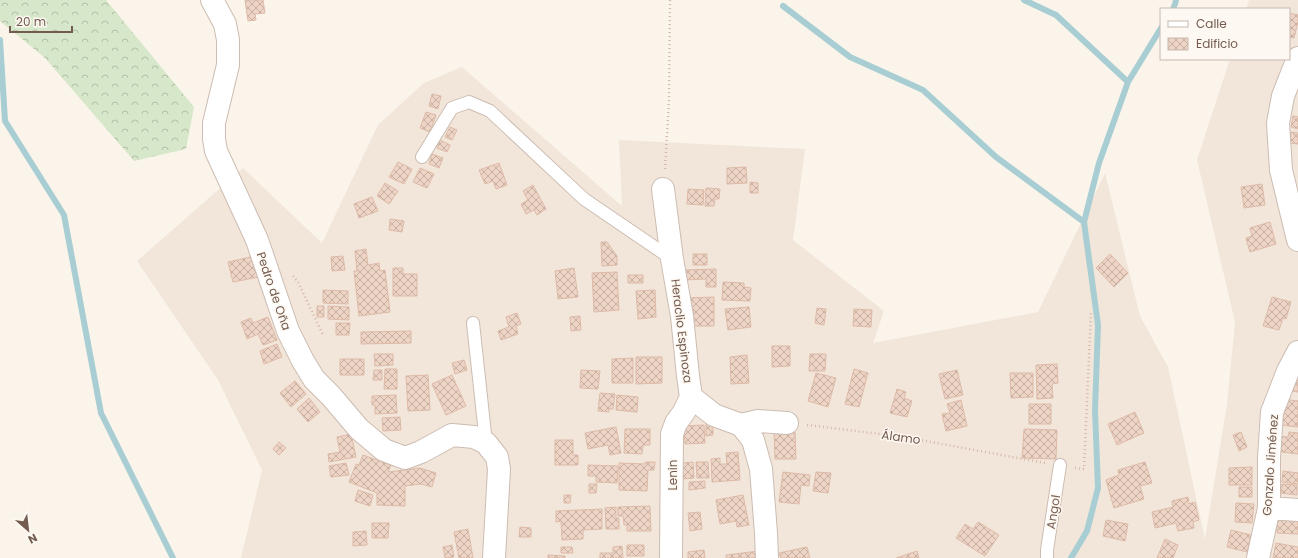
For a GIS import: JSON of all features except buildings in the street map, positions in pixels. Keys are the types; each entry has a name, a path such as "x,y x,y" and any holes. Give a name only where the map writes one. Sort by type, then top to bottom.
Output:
{"street":[{"name":"Pedro de Oña","path":"212,0 225,24 228,40 228,65 214,123 216,151 257,240 288,331 314,379 331,396 359,429 384,450 405,458 421,452 452,434 474,437 486,443"},
{"path":"1298,58 1283,96 1278,123 1281,170 1298,240"},
{"name":"Heraclio Espinoza","path":"663,189 672,259 682,316 691,397 714,415 741,425"},
{"name":"Gonzalo Jiménez","path":"1258,558 1269,508 1269,458 1272,412 1288,370 1298,352"},
{"name":"Lenin","path":"671,558 672,434 676,423 684,412 691,397"},
{"path":"767,558 761,468 753,440 741,425 758,421 787,423"},
{"path":"486,443 497,457 498,470 494,558"},
{"path":"1269,508 1298,510"}],"lane":[{"path":"422,157 452,108 469,102 490,111 584,199 672,259"},
{"path":"473,323 486,443"},
{"name":"Angol","path":"1047,558 1060,465"}],"path":[{"path":"663,189 669,100 670,0"},
{"path":"1084,469 1091,312"},
{"name":"Álamo","path":"787,423 904,437 1060,465"}],"shaded area":[{"path":"1249,0 1298,0 1298,558 241,558 262,470 218,380 137,261 243,168 322,243 378,125 424,83 462,67 622,206 619,140 805,149 793,240 884,311 873,343 1038,312 1105,173 1140,316 1168,367 1205,539 1227,404 1235,322 1197,160 1230,60 1290,60 1290,8 1246,8"}],"green space":[{"path":"0,0 106,0 194,107 186,149 134,161 45,58 0,21"}],"waterway":[{"path":"1024,0 1056,15 1128,82"},
{"path":"1173,8 1176,0"},
{"path":"783,6 850,57 923,90 996,157 1084,222"},
{"path":"1071,558 1087,531 1098,488 1095,410 1098,325 1084,222 1099,163 1128,82 1160,30"},
{"path":"0,40 5,121 64,215 101,413 173,558"}]}
